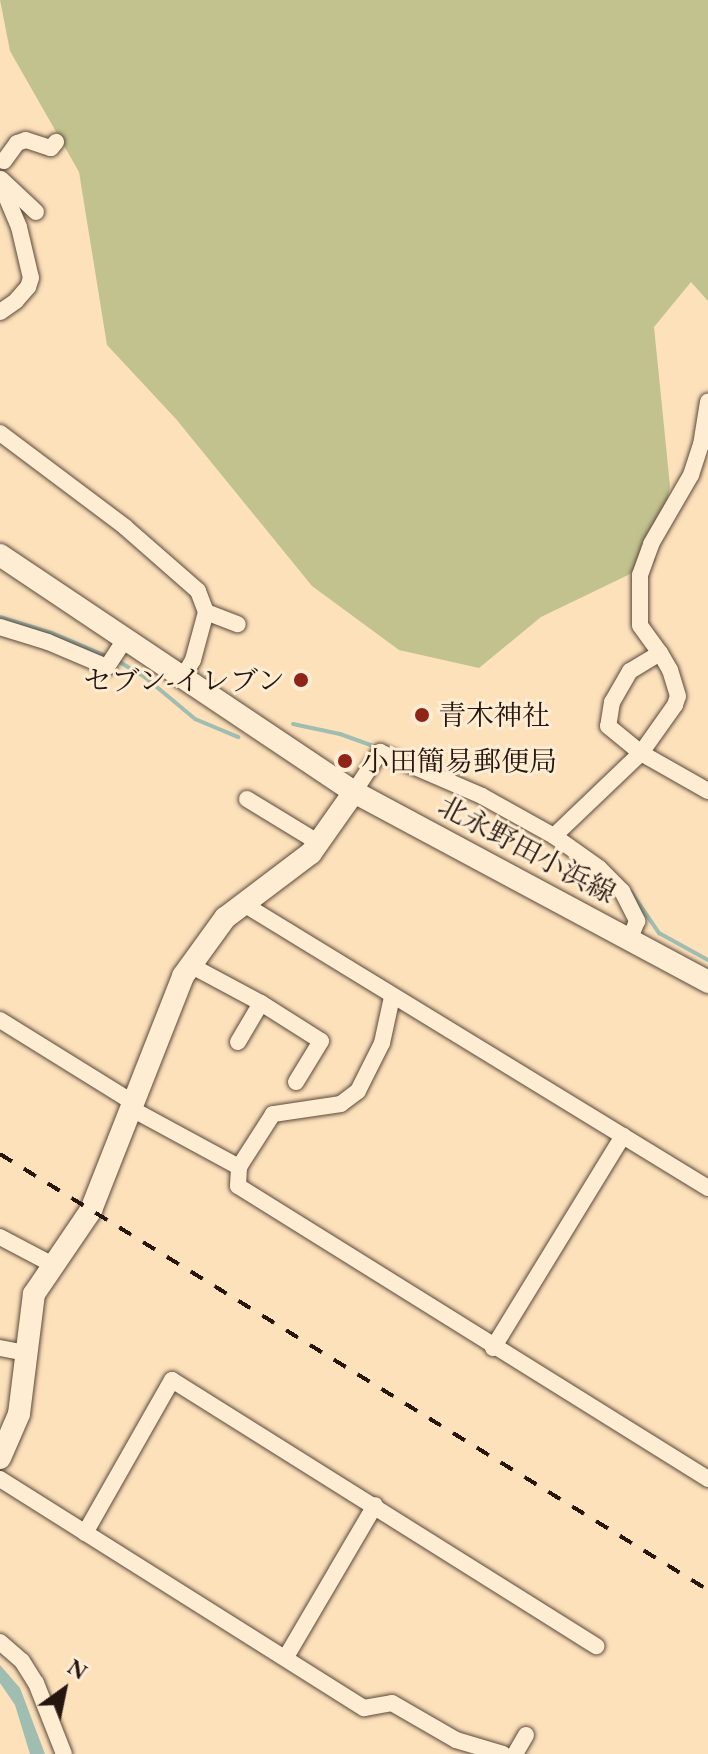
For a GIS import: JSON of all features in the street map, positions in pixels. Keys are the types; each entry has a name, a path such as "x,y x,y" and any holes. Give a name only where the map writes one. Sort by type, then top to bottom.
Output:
{"main road":[{"name":"北永野田小浜線","path":"0,555 121,645 182,678 354,792 708,982"},
{"path":"0,1458 19,1414 34,1294 91,1210 177,989 214,930 242,903 292,868 319,843 354,792"}],"street":[{"path":"1,161 17,143 26,140 51,148 56,142"},
{"path":"0,180 36,212"},
{"path":"0,180 19,227 31,278 28,287 16,301 0,312"},
{"path":"558,832 641,753 675,705 678,696 660,653 640,625 640,575 651,544 691,475 701,445 708,402"},
{"path":"0,433 160,557 198,591 206,612 193,660 182,678"},
{"path":"206,612 238,624"},
{"path":"0,627 108,666 121,645"},
{"path":"660,653 630,671 612,702 608,726 641,753 708,791"},
{"path":"354,792 380,752 558,832 622,891 637,921 630,938"},
{"path":"247,799 319,843"},
{"path":"242,903 708,1188"},
{"path":"190,965 261,1003 321,1041 296,1082"},
{"path":"392,997 382,1043 358,1091 341,1104 273,1114 239,1167 238,1186 493,1348 708,1479"},
{"path":"238,1042 261,1003"},
{"path":"0,1020 133,1106 239,1167"},
{"path":"493,1348 623,1136"},
{"path":"0,1237 53,1265"},
{"path":"0,1348 25,1353"},
{"path":"85,1533 172,1380 596,1646"},
{"path":"0,1479 364,1708 392,1703 456,1740 503,1754"},
{"path":"286,1657 375,1505"},
{"path":"0,1642 22,1661 36,1683 64,1754"},
{"path":"515,1754 526,1735"}],"green space":[{"path":"0,0 708,0 708,301 691,282 654,327 670,486 655,562 541,617 479,668 399,650 312,586 176,419 107,345 79,172 10,51"}],"shaded area":[{"path":"0,1665 20,1688 45,1754 30,1754 15,1705 0,1683"}],"waterway":[{"path":"0,617 52,633 106,656"},
{"path":"118,661 146,678 195,719 238,737"},
{"path":"293,724 340,734 379,748"},
{"path":"631,892 659,933 708,960"}],"railway":[{"path":"0,1154 708,1590"}],"place":[{"name":"セブン-イレブン","path":"301,680"},
{"name":"青木神社","path":"422,715"},
{"name":"小田簡易郵便局","path":"345,761"}]}
